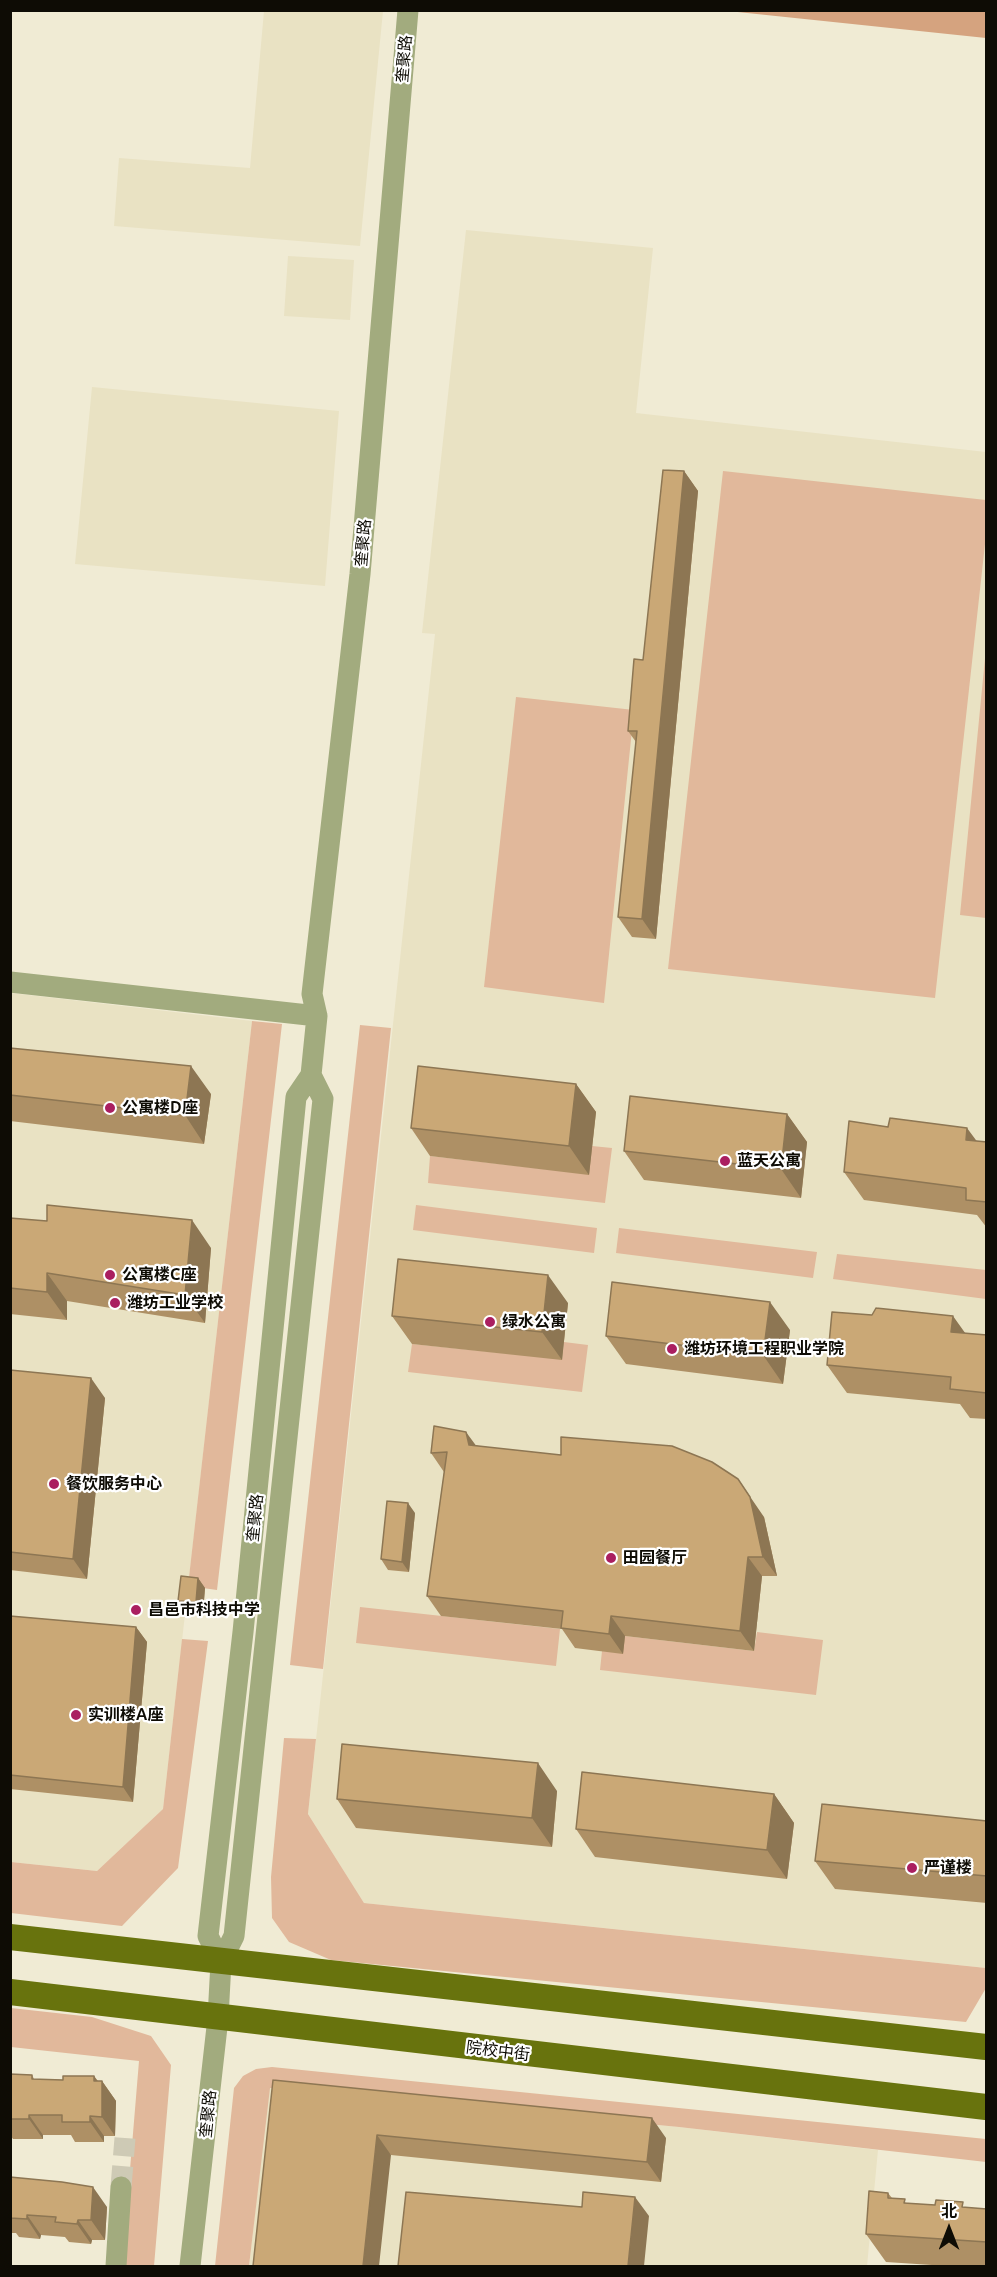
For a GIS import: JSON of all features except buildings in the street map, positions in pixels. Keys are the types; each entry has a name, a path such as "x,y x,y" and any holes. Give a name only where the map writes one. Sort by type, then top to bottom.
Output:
{"main road":[{"path":"10,1936 221,1962 987,2047"},
{"name":"院校中街","path":"10,1992 987,2107"}],"street":[{"name":"奎聚路","path":"190,2266 218,2018 221,1962 208,1936 243,1632 296,1097 311,1075 317,1016 312,994 360,574 408,10"},
{"path":"10,982 317,1016"},
{"path":"116,2266 121,2187"}],"shaded area":[{"path":"264,11 383,11 360,246 114,226 119,158 250,168"},
{"path":"728,11 986,11 986,38"},
{"name":"潍坊环境工程职业学院","path":"466,230 653,248 636,413 986,452 986,1968 364,1903 308,1814 435,634 422,633"},
{"path":"288,256 354,260 350,320 284,316"},
{"path":"92,387 339,411 325,586 75,564"},
{"path":"723,471 986,500 986,535 935,998 668,969"},
{"path":"986,648 986,918 960,915"},
{"path":"516,697 634,710 604,1003 484,987"},
{"name":"潍坊工业学校","path":"11,993 252,1021 163,1809 97,1871 11,1862"},
{"path":"252,1021 282,1024 217,1590 188,1586"},
{"path":"360,1025 391,1028 323,1669 290,1665"},
{"path":"592,1146 612,1148 605,1203 428,1183 430,1156 588,1174"},
{"path":"416,1205 597,1228 594,1253 413,1230"},
{"path":"619,1228 817,1252 813,1278 616,1253"},
{"path":"837,1254 986,1270 986,1299 833,1279"},
{"path":"564,1342 588,1345 582,1392 408,1372 412,1344 562,1359"},
{"path":"360,1607 560,1629 556,1666 356,1643"},
{"path":"757,1632 823,1640 816,1695 600,1670 602,1651 622,1653 625,1636 754,1651"},
{"path":"182,1639 208,1641 178,1868 122,1926 11,1913 11,1862 97,1871 163,1809"},
{"path":"284,1738 316,1739 308,1814 364,1903 986,1968 986,1988 966,2022 331,1960 289,1942 272,1918 271,1877"},
{"path":"11,2008 92,2017 151,2036 171,2065 154,2266 122,2266 139,2061 11,2047"},
{"path":"272,2067 986,2139 986,2162 679,2127 270,2088 249,2266 215,2266 234,2088 243,2076 256,2069"},
{"path":"269,2088 679,2127 878,2150 867,2266 249,2266"}],"tunnel":[{"path":"121,2187 125,2138"}],"place":[{"name":"公寓楼D座","path":"110,1108"},
{"name":"蓝天公寓","path":"725,1161"},
{"name":"公寓楼C座","path":"110,1275"},
{"name":"潍坊工业学校","path":"115,1303"},
{"name":"绿水公寓","path":"490,1322"},
{"name":"潍坊环境工程职业学院","path":"672,1349"},
{"name":"餐饮服务中心","path":"54,1484"},
{"name":"田园餐厅","path":"611,1558"},
{"name":"昌邑市科技中学","path":"136,1610"},
{"name":"实训楼A座","path":"76,1715"},
{"name":"严谨楼","path":"912,1868"}]}
